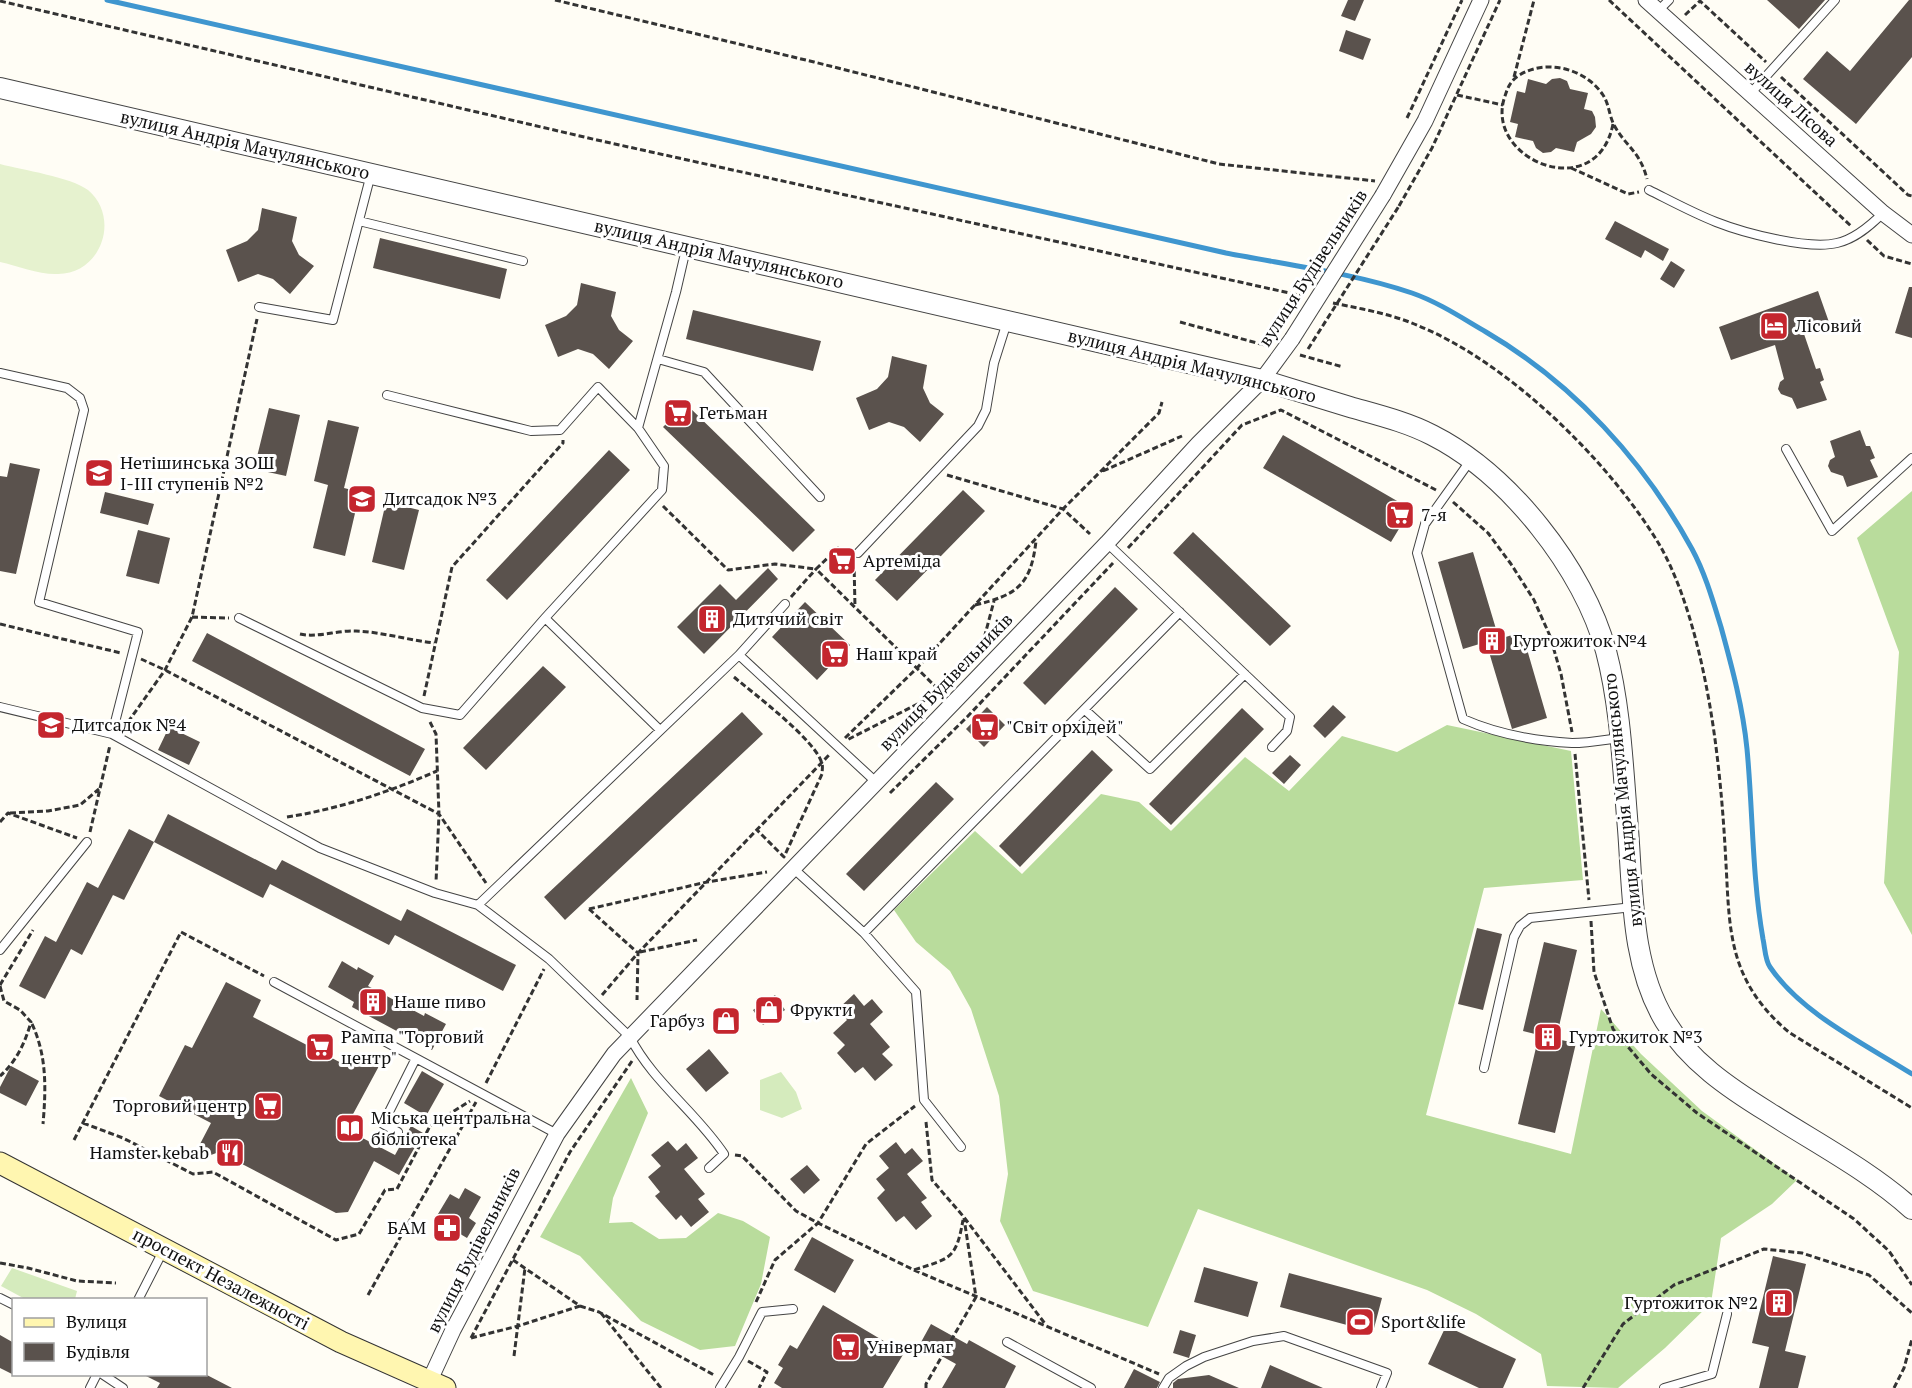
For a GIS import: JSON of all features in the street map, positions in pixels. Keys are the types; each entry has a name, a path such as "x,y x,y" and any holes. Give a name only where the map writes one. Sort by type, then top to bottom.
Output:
{"main road":[{"name":"проспект Незалежності","path":"0,1163 341,1342 437,1385"}],"street":[{"name":"вулиця Будівельників","path":"437,1385 453,1330 556,1134 599,1073 630,1037 1262,380 1288,345 1377,188 1425,121 1480,0"},
{"name":"вулиця Лісова","path":"1646,0 1883,213 1912,235"},
{"name":"вулиця Андрія Мачулянського","path":"0,88 1262,380 1397,420 1432,434 1471,460 1527,511 1551,541 1585,599 1605,650 1614,694 1638,939 1649,988 1666,1023 1685,1047 1712,1074 1742,1096 1876,1181 1912,1209"}],"lane":[{"path":"1657,12 1668,0"},
{"path":"1750,94 1835,0"},
{"path":"259,307 333,320 371,174"},
{"path":"1649,190 1716,222 1792,242 1818,245 1838,243 1860,233 1883,213"},
{"path":"359,221 523,261"},
{"path":"638,428 687,247"},
{"path":"858,553 978,426 986,410 994,363 1008,320"},
{"path":"658,359 704,372 820,497"},
{"path":"0,373 67,388 80,398 84,410 39,602 138,632 134,656 112,734"},
{"path":"239,618 422,708 460,715 544,618 662,490 664,466 638,428 598,387 560,430 531,431 387,395"},
{"path":"1786,449 1832,531 1912,458"},
{"path":"1471,460 1425,524 1417,553 1463,719 1507,734 1574,743 1619,738"},
{"path":"1107,543 1290,717 1287,731 1272,747"},
{"path":"478,905 739,655 784,604"},
{"path":"864,933 1180,612"},
{"path":"544,618 660,730"},
{"path":"739,655 838,744 876,782"},
{"path":"1085,710 1150,769 1245,674"},
{"path":"0,706 112,734 320,849 435,892 478,905 549,959 630,1037 638,1053 724,1154 709,1168"},
{"path":"0,950 87,842"},
{"path":"794,869 864,933 916,992 924,1100 961,1147"},
{"path":"1484,1068 1514,937 1520,926 1530,918 1635,907"},
{"path":"274,981 415,1060 556,1134"},
{"path":"399,1132 384,1124 415,1060"},
{"path":"138,1298 163,1249"},
{"path":"722,1384 762,1312 793,1309"},
{"path":"1664,1388 1712,1374 1727,1314"},
{"path":"1163,1388 1169,1378 1204,1357 1253,1341 1284,1336 1387,1373 1381,1388"},
{"path":"1007,1342 1090,1388"},
{"path":"105,1376 123,1388"}],"path":[{"path":"555,0 814,62 1219,164 1377,188 1380,174"},
{"path":"1406,120 1462,0"},
{"path":"1514,79 1534,0"},
{"path":"1609,0 1884,256 1912,264"},
{"path":"0,1 609,142 1304,296"},
{"path":"1656,43 1700,1 1908,195 1912,196"},
{"path":"1553,66 1570,70 1586,78 1602,93 1609,105 1613,124 1610,140 1603,152 1582,165 1561,169 1540,163 1528,158 1515,147 1501,118 1503,105 1508,86 1527,70 1553,66"},
{"path":"1456,95 1503,105"},
{"path":"1571,168 1628,194 1649,190 1643,163 1613,124"},
{"path":"1304,356 1399,206"},
{"path":"1325,301 1418,325 1454,342 1486,362 1549,413 1611,479 1635,509 1659,545 1674,577 1686,611 1707,690 1716,746 1729,915 1740,967 1772,1018 1790,1033 1912,1108"},
{"path":"8,813 87,842 112,734 129,721 165,670 192,617 259,307"},
{"path":"1180,322 1288,345 1304,356 1343,367"},
{"path":"595,1002 638,953 756,829 822,764 838,744 917,668 1063,509 1159,412 1162,402"},
{"path":"886,797 968,716 1242,425 1281,410 1445,495 1488,533 1511,564 1534,600 1550,636 1561,674 1574,743 1594,972 1613,1029 1651,1074 1697,1113 1854,1219 1889,1251 1912,1285"},
{"path":"435,892 439,814 436,734 422,708 452,567 563,442 560,430"},
{"path":"1101,472 1187,434"},
{"path":"935,472 1063,509 1090,534"},
{"path":"655,498 728,570 775,564 816,569 941,692 838,744"},
{"path":"973,606 1012,592 1026,578 1033,564 1036,539"},
{"path":"784,604 838,548 855,564 855,607"},
{"path":"982,646 994,600"},
{"path":"192,617 239,618"},
{"path":"0,624 134,656 165,670 439,814 492,893"},
{"path":"296,633 307,635 357,631 435,643"},
{"path":"723,668 789,724 811,746 822,764 822,774 783,857 756,829"},
{"path":"267,819 303,814 393,790 437,771"},
{"path":"0,822 8,813 48,811 80,806 100,788"},
{"path":"638,1000 638,953 589,909 707,882 766,872"},
{"path":"74,1140 181,932 274,981"},
{"path":"638,953 697,940"},
{"path":"368,1295 480,1094 549,959"},
{"path":"0,986 4,1001 20,1010 31,1022 40,1041 45,1079 43,1124"},
{"path":"0,1076 11,1066 27,1036 31,1022"},
{"path":"580,1305 518,1326 471,1338 570,1152 619,1077 638,1053"},
{"path":"83,1123 123,1138 193,1174 213,1172 336,1240 359,1234 385,1190 397,1189 430,1126 480,1094"},
{"path":"924,1100 932,1180 963,1216 1048,1327"},
{"path":"754,1307 775,1260 818,1223 866,1144 924,1100"},
{"path":"724,1154 742,1156 796,1211 818,1223 914,1270 1169,1378"},
{"path":"914,1270 953,1255 959,1241 963,1216"},
{"path":"925,1386 976,1297 963,1216"},
{"path":"1583,1388 1623,1324 1674,1285 1764,1249 1802,1253 1869,1275 1912,1313"},
{"path":"513,1260 580,1305 600,1312 722,1384"},
{"path":"0,1263 77,1281 116,1283"},
{"path":"514,1356 525,1268"},
{"path":"600,1312 661,1388"},
{"path":"1894,1388 1904,1368 1912,1339"},
{"path":"739,1357 767,1372 761,1387"}],"green space":[{"path":"0,164 70,181 88,190 98,202 103,215 104,229 102,242 95,255 85,265 73,272 51,274 0,262"},
{"path":"1912,491 1912,935 1884,883 1899,652 1857,538"},
{"path":"1447,725 1571,751 1583,880 1484,888 1426,1115 1571,1154 1601,1009 1641,1054 1702,1111 1797,1180 1772,1204 1721,1238 1711,1303 1665,1348 1618,1388 1547,1386 1541,1354 1476,1314 1427,1290 1198,1209 1148,1327 1033,1291 1000,1221 1008,1174 999,1096 971,1009 950,971 916,942 894,910 975,831 1022,874 1101,794 1139,802 1171,831 1245,757 1289,791 1342,736 1397,752"},
{"path":"781,1072 796,1092 802,1109 782,1118 760,1110 760,1080"},
{"path":"631,1078 648,1113 613,1198 609,1223 632,1222 659,1239 686,1238 718,1213 743,1221 770,1237 761,1284 735,1346 700,1350 641,1321 580,1256 540,1237"},
{"path":"12,1268 77,1291 75,1298 23,1298 1,1286"}],"building":[{"path":"1348,0 1364,0 1355,21 1341,16"},
{"path":"1767,0 1825,0 1799,29"},
{"path":"1909,0 1912,0 1912,57 1856,124 1803,79 1827,51 1850,71"},
{"path":"1346,30 1371,39 1363,60 1339,51"},
{"path":"1560,78 1567,81 1570,89 1588,93 1584,109 1592,111 1596,127 1591,134 1577,142 1574,152 1556,148 1551,152 1543,153 1536,148 1533,141 1515,137 1518,124 1510,122 1517,91 1525,93 1528,79 1546,84 1552,79"},
{"path":"262,208 297,217 292,241 299,255 314,266 290,294 273,279 258,274 238,282 226,250 247,241 258,230"},
{"path":"1615,221 1669,249 1663,261 1645,250 1641,258 1605,239"},
{"path":"380,238 507,269 500,299 373,268"},
{"path":"1671,261 1685,270 1674,288 1660,279"},
{"path":"581,283 616,292 611,316 619,330 633,341 609,369 593,354 578,349 558,357 545,325 566,316 577,305"},
{"path":"1909,287 1912,287 1912,338 1895,333"},
{"name":"Лісовий","path":"1818,291 1830,325 1804,334 1816,369 1820,368 1824,380 1820,382 1827,400 1797,409 1792,398 1781,394 1778,389 1780,382 1784,379 1775,345 1731,360 1719,327"},
{"path":"693,310 821,341 813,371 686,339"},
{"path":"892,356 927,365 923,388 930,403 944,414 920,442 904,427 889,422 869,430 856,398 877,389 888,377"},
{"path":"686,404 815,530 793,552 663,427"},
{"path":"269,408 300,415 286,476 254,469"},
{"path":"328,420 359,427 344,488 360,492 345,556 313,548 328,485 314,481"},
{"path":"1860,430 1866,446 1870,446 1875,458 1870,460 1878,477 1847,487 1843,476 1831,472 1828,466 1830,460 1835,457 1830,441"},
{"path":"1283,435 1411,509 1391,542 1263,468"},
{"path":"609,450 630,470 507,600 486,580"},
{"path":"10,463 40,469 16,574 0,571 0,476 7,477"},
{"path":"963,490 985,511 897,601 875,580"},
{"path":"105,492 154,504 148,525 100,513"},
{"path":"386,502 419,510 404,570 372,562"},
{"path":"138,530 170,538 159,584 126,576"},
{"path":"1193,532 1291,626 1270,646 1173,553"},
{"name":"Гуртожиток №4","path":"1473,552 1499,639 1522,632 1547,718 1512,729 1486,642 1463,649 1438,562"},
{"name":"Дитячий світ","path":"768,568 778,579 704,654 677,627 720,584 736,600"},
{"path":"1115,587 1138,609 1045,705 1023,683"},
{"path":"805,602 850,645 817,680 772,637"},
{"path":"207,633 425,749 410,776 192,661"},
{"path":"543,666 566,687 486,770 463,748"},
{"path":"1333,705 1346,717 1325,738 1313,726"},
{"name":"\"Світ орхідей\"","path":"987,707 1005,725 984,747 966,729"},
{"path":"1242,708 1264,729 1171,825 1149,804"},
{"path":"742,712 763,734 565,920 544,897"},
{"path":"169,727 200,742 189,765 158,750"},
{"path":"1092,750 1113,770 1020,867 999,846"},
{"path":"1290,755 1301,765 1284,784 1272,773"},
{"path":"936,782 954,799 864,891 846,874"},
{"path":"168,814 276,870 282,860 401,921 407,909 516,965 503,991 395,935 389,945 270,884 263,898 154,842"},
{"path":"129,829 154,842 124,900 113,895 82,955 71,949 45,999 19,986 45,936 56,942 87,882 98,888"},
{"path":"1477,928 1502,934 1483,1010 1458,1004"},
{"name":"Гуртожиток №3","path":"1544,942 1577,950 1556,1039 1576,1043 1555,1133 1518,1124 1539,1035 1523,1031"},
{"path":"342,961 374,976 368,986 424,1016 425,1013 446,1024 432,1050 352,1007 354,1002 328,987"},
{"name":"Торговий центр","path":"226,982 261,1000 253,1017 351,1068 358,1055 379,1066 352,1116 359,1120 353,1133 395,1155 411,1126 423,1133 399,1175 374,1161 348,1212 336,1213 219,1152 211,1155 204,1152 200,1144 211,1123 159,1096 185,1045 192,1048"},
{"path":"854,994 864,1006 872,999 883,1012 870,1024 890,1047 882,1054 893,1065 875,1081 863,1067 855,1073 837,1053 845,1045 833,1033 847,1020 838,1009"},
{"name":"Фрукти","path":"775,995 785,1010 763,1025 753,1010"},
{"path":"709,1049 729,1073 706,1092 686,1069"},
{"path":"11,1066 39,1081 26,1106 0,1093 0,1087"},
{"path":"422,1071 444,1084 426,1116 404,1103"},
{"path":"668,1141 677,1151 686,1143 698,1158 684,1169 705,1194 698,1199 709,1212 691,1227 681,1215 676,1220 655,1196 660,1192 648,1177 661,1166 651,1155"},
{"path":"896,1142 905,1154 912,1148 923,1161 907,1174 927,1198 921,1202 932,1216 916,1230 904,1216 896,1222 877,1198 885,1190 876,1179 889,1168 879,1156"},
{"path":"807,1165 820,1180 804,1194 790,1179"},
{"path":"465,1188 481,1197 469,1218 476,1223 467,1238 435,1219 450,1194 459,1199"},
{"path":"812,1237 854,1260 835,1293 794,1270"},
{"name":"Гуртожиток №2","path":"1773,1256 1806,1264 1785,1351 1806,1356 1798,1388 1759,1388 1769,1347 1752,1343"},
{"path":"1204,1267 1258,1282 1248,1317 1194,1302"},
{"path":"1289,1273 1382,1298 1373,1332 1280,1307"},
{"name":"Універмаг","path":"823,1305 904,1353 883,1388 782,1388 774,1383 783,1368 778,1365 790,1345 797,1349"},
{"path":"931,1324 967,1344 969,1340 1016,1366 1005,1388 942,1388 956,1364 920,1344"},
{"path":"1446,1326 1516,1359 1503,1388 1479,1388 1428,1364"},
{"path":"1180,1330 1196,1335 1189,1358 1173,1353"},
{"path":"0,1335 12,1342 12,1374 0,1368"},
{"path":"1270,1365 1323,1388 1261,1388"},
{"path":"1134,1369 1160,1382 1157,1388 1124,1388"},
{"path":"207,1375 232,1388 157,1388 160,1383 146,1376"},
{"path":"1209,1375 1239,1388 1173,1388 1173,1383 1178,1379"}],"waterway":[{"path":"107,0 1226,253 1367,280 1422,297 1468,321 1518,352 1548,375 1604,427 1652,485 1692,549 1721,627 1740,703 1747,749 1759,915 1768,964 1783,984 1817,1014 1912,1074"}],"place":[{"name":"Лісовий","path":"1774,326"},
{"name":"Гетьман","path":"678,413"},
{"name":"Нетішинська ЗОШ І-ІІІ ступенів №2","path":"99,473"},
{"name":"Дитсадок №3","path":"362,499"},
{"name":"7-я","path":"1400,515"},
{"name":"Артеміда","path":"842,561"},
{"name":"Дитячий світ","path":"712,619"},
{"name":"Гуртожиток №4","path":"1492,641"},
{"name":"Наш край","path":"835,654"},
{"name":"Дитсадок №4","path":"51,725"},
{"name":"\"Світ орхідей\"","path":"985,727"},
{"name":"Наше пиво","path":"373,1002"},
{"name":"Фрукти","path":"769,1010"},
{"name":"Гарбуз","path":"726,1021"},
{"name":"Гуртожиток №3","path":"1548,1037"},
{"name":"Рампа \"Торговий центр\"","path":"320,1047"},
{"name":"Торговий центр","path":"268,1106"},
{"name":"Міська центральна бібліотека","path":"350,1128"},
{"name":"Hamster kebab","path":"230,1153"},
{"name":"БАМ","path":"447,1228"},
{"name":"Гуртожиток №2","path":"1779,1303"},
{"name":"Sport&life","path":"1360,1322"},
{"name":"Універмаг","path":"846,1347"}]}
